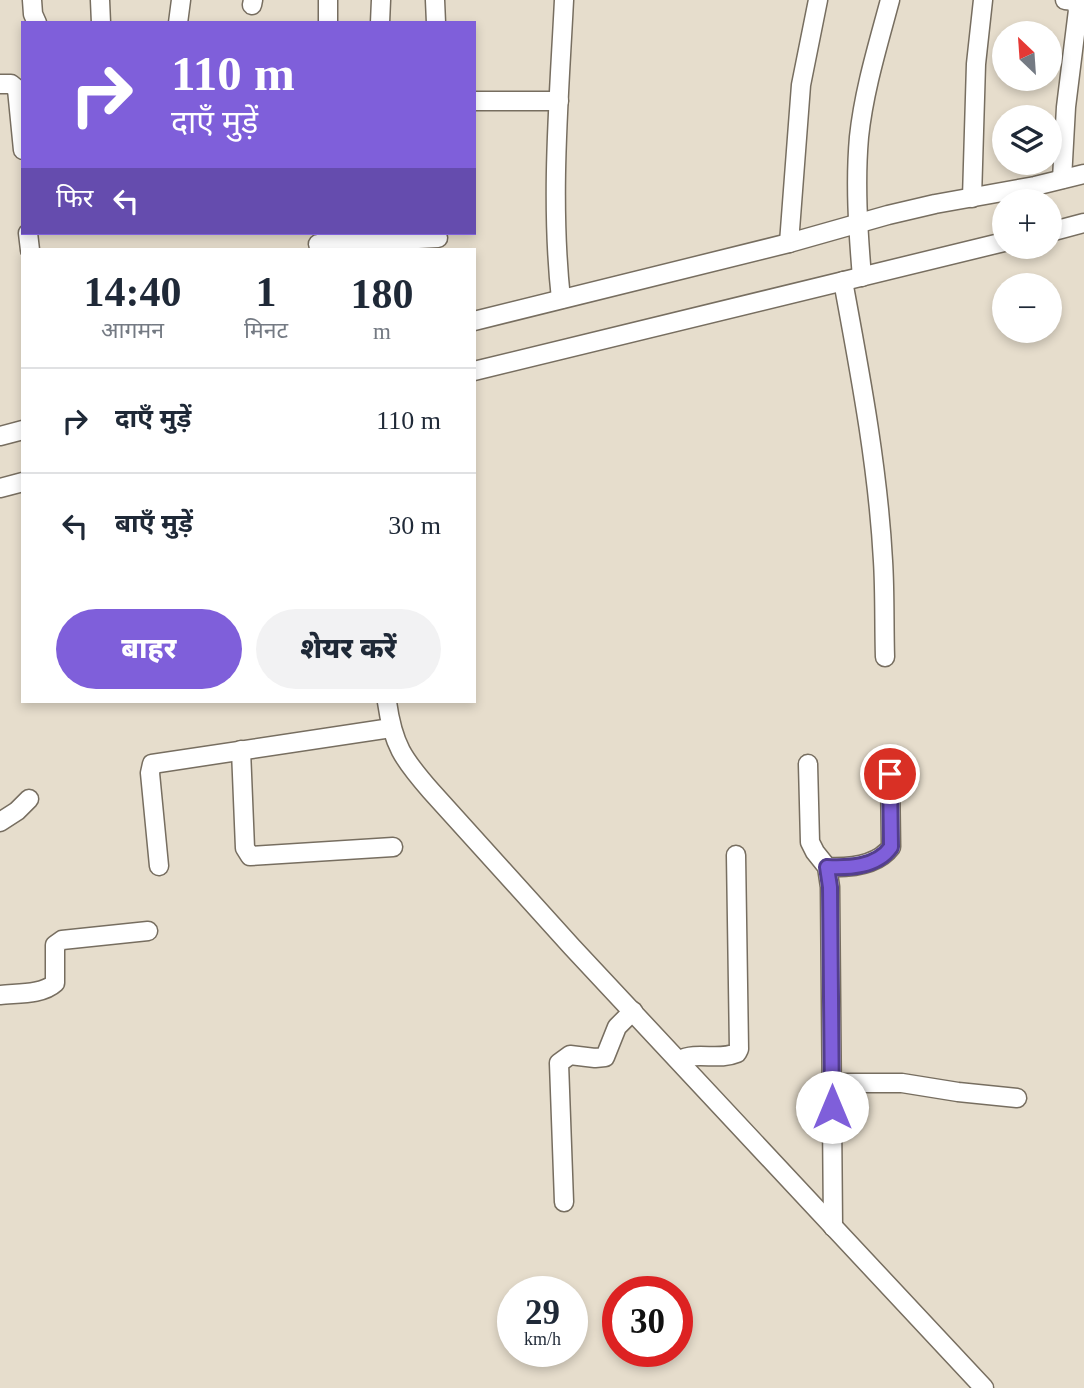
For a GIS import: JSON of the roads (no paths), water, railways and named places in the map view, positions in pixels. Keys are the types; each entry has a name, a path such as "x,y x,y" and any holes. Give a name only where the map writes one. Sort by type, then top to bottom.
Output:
{"street":[{"path":"32,0 36,21"},
{"path":"100,0 100,21"},
{"path":"178,21 181,0"},
{"path":"328,0 328,21"},
{"path":"380,21 381,0"},
{"path":"436,0 436,21"},
{"path":"561,299 556,252 555,162 564,0"},
{"path":"789,243 801,85 818,0 808,0"},
{"path":"861,269 858,230 859,135 872,67 890,0"},
{"path":"972,198 976,64 983,0"},
{"path":"1062,179 1066,107 1078,10 1075,1 1065,0"},
{"path":"0,84 15,86 21,94"},
{"path":"476,101 559,101"},
{"path":"476,320 789,243 858,230 935,204 1084,174"},
{"path":"1062,229 1084,223"},
{"path":"318,242 438,240"},
{"path":"476,371 843,281 861,269 992,244"},
{"path":"843,281 861,382 878,506 883,562 885,657"},
{"path":"0,436 21,431"},
{"path":"0,488 21,483"},
{"path":"387,703 395,741 412,769 572,947 984,1388"},
{"path":"159,866 150,766 163,761 391,728"},
{"path":"241,750 245,848 250,856 393,847"},
{"path":"808,764 810,842 827,867 830,899 833,1227"},
{"path":"827,867 859,866 885,855 891,847 890,774"},
{"path":"0,822 29,799"},
{"path":"679,1060 694,1055 727,1056 737,1053 739,1049 736,855"},
{"path":"0,995 51,987 55,978 55,945 62,940 148,931"},
{"path":"564,1202 559,1063 570,1055 605,1057 617,1027 633,1011"},
{"path":"832,1083 902,1083 1017,1098"}]}
